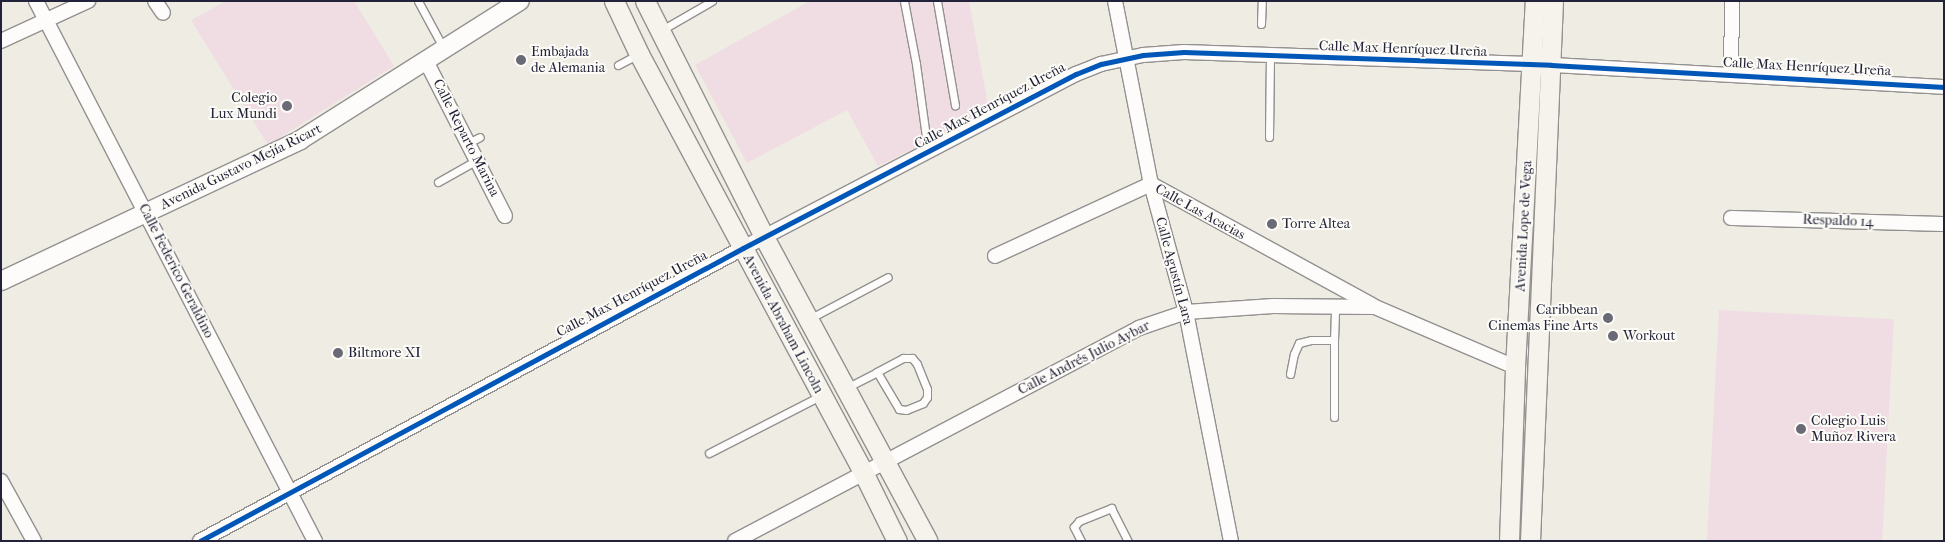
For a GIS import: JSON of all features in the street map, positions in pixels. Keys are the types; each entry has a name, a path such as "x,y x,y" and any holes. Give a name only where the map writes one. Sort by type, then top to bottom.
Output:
{"main road":[{"name":"Avenida Abraham Lincoln","path":"614,1 639,54 863,472 896,541"},
{"name":"Avenida Abraham Lincoln","path":"645,1 764,237 928,541"},
{"name":"Avenida Lope de Vega","path":"1530,541 1540,278 1542,65 1535,1"},
{"name":"Avenida Lope de Vega","path":"1509,541 1515,367 1542,65 1553,1"}],"street":[{"name":"Calle Federico Geraldino","path":"36,1 315,541"},
{"path":"1,41 45,19 88,1"},
{"name":"Avenida Gustavo Mejía Ricart","path":"1,281 300,140 520,1"},
{"name":"Calle Agustín Lara","path":"1115,1 1128,58 1151,184 1186,312 1231,541"},
{"path":"1731,74 1732,1"},
{"name":"Calle Max Henríquez Ureña","path":"200,541 743,248 1076,74 1128,58 1184,52 1542,65 1944,87"},
{"name":"Calle Reparto Marina","path":"426,61 474,140 476,160 506,216"},
{"name":"Calle Las Acacias","path":"995,256 1151,184 1375,307"},
{"name":"Respaldo 14","path":"1731,218 1944,224"},
{"name":"Calle Andrés Julio Aybar","path":"744,539 863,472 1139,328 1186,312 1273,306 1375,307 1515,367"},
{"path":"1,481 34,541"}],"lane":[{"path":"418,1 444,49"},
{"path":"660,31 712,1"},
{"path":"904,1 916,64 928,152"},
{"path":"937,1 955,105"},
{"path":"1261,24 1262,1"},
{"path":"618,65 639,54"},
{"path":"1269,137 1270,56"},
{"path":"438,182 476,160"},
{"path":"808,320 888,277"},
{"path":"1334,417 1335,306"},
{"path":"1290,374 1294,354 1299,343 1311,340 1334,340"},
{"path":"845,388 903,358 912,358 917,364 927,389 927,397 923,403 906,410 899,409 877,372"},
{"path":"709,453 822,395"},
{"path":"1081,541 1074,527 1078,521 1111,508 1128,541"}],"shaded area":[{"name":"Colegio Lux Mundi","path":"226,1 354,1 394,66 268,145 191,20"},
{"path":"810,1 969,1 989,111 878,166 847,110 747,163 695,65"},
{"name":"Colegio Luis Muñoz Rivera","path":"1719,310 1894,319 1882,541 1707,541"}],"cycle path":[{"path":"200,541 743,248 1076,74 1101,64 1143,55 1184,52 1551,65 1944,87"}],"place":[{"name":"Embajada de Alemania","path":"521,60"},
{"name":"Colegio Lux Mundi","path":"287,106"},
{"name":"Torre Altea","path":"1272,224"},
{"name":"Caribbean Cinemas Fine Arts","path":"1608,318"},
{"name":"Workout","path":"1613,336"},
{"name":"Biltmore XI","path":"338,353"},
{"name":"Colegio Luis Muñoz Rivera","path":"1801,429"}]}
